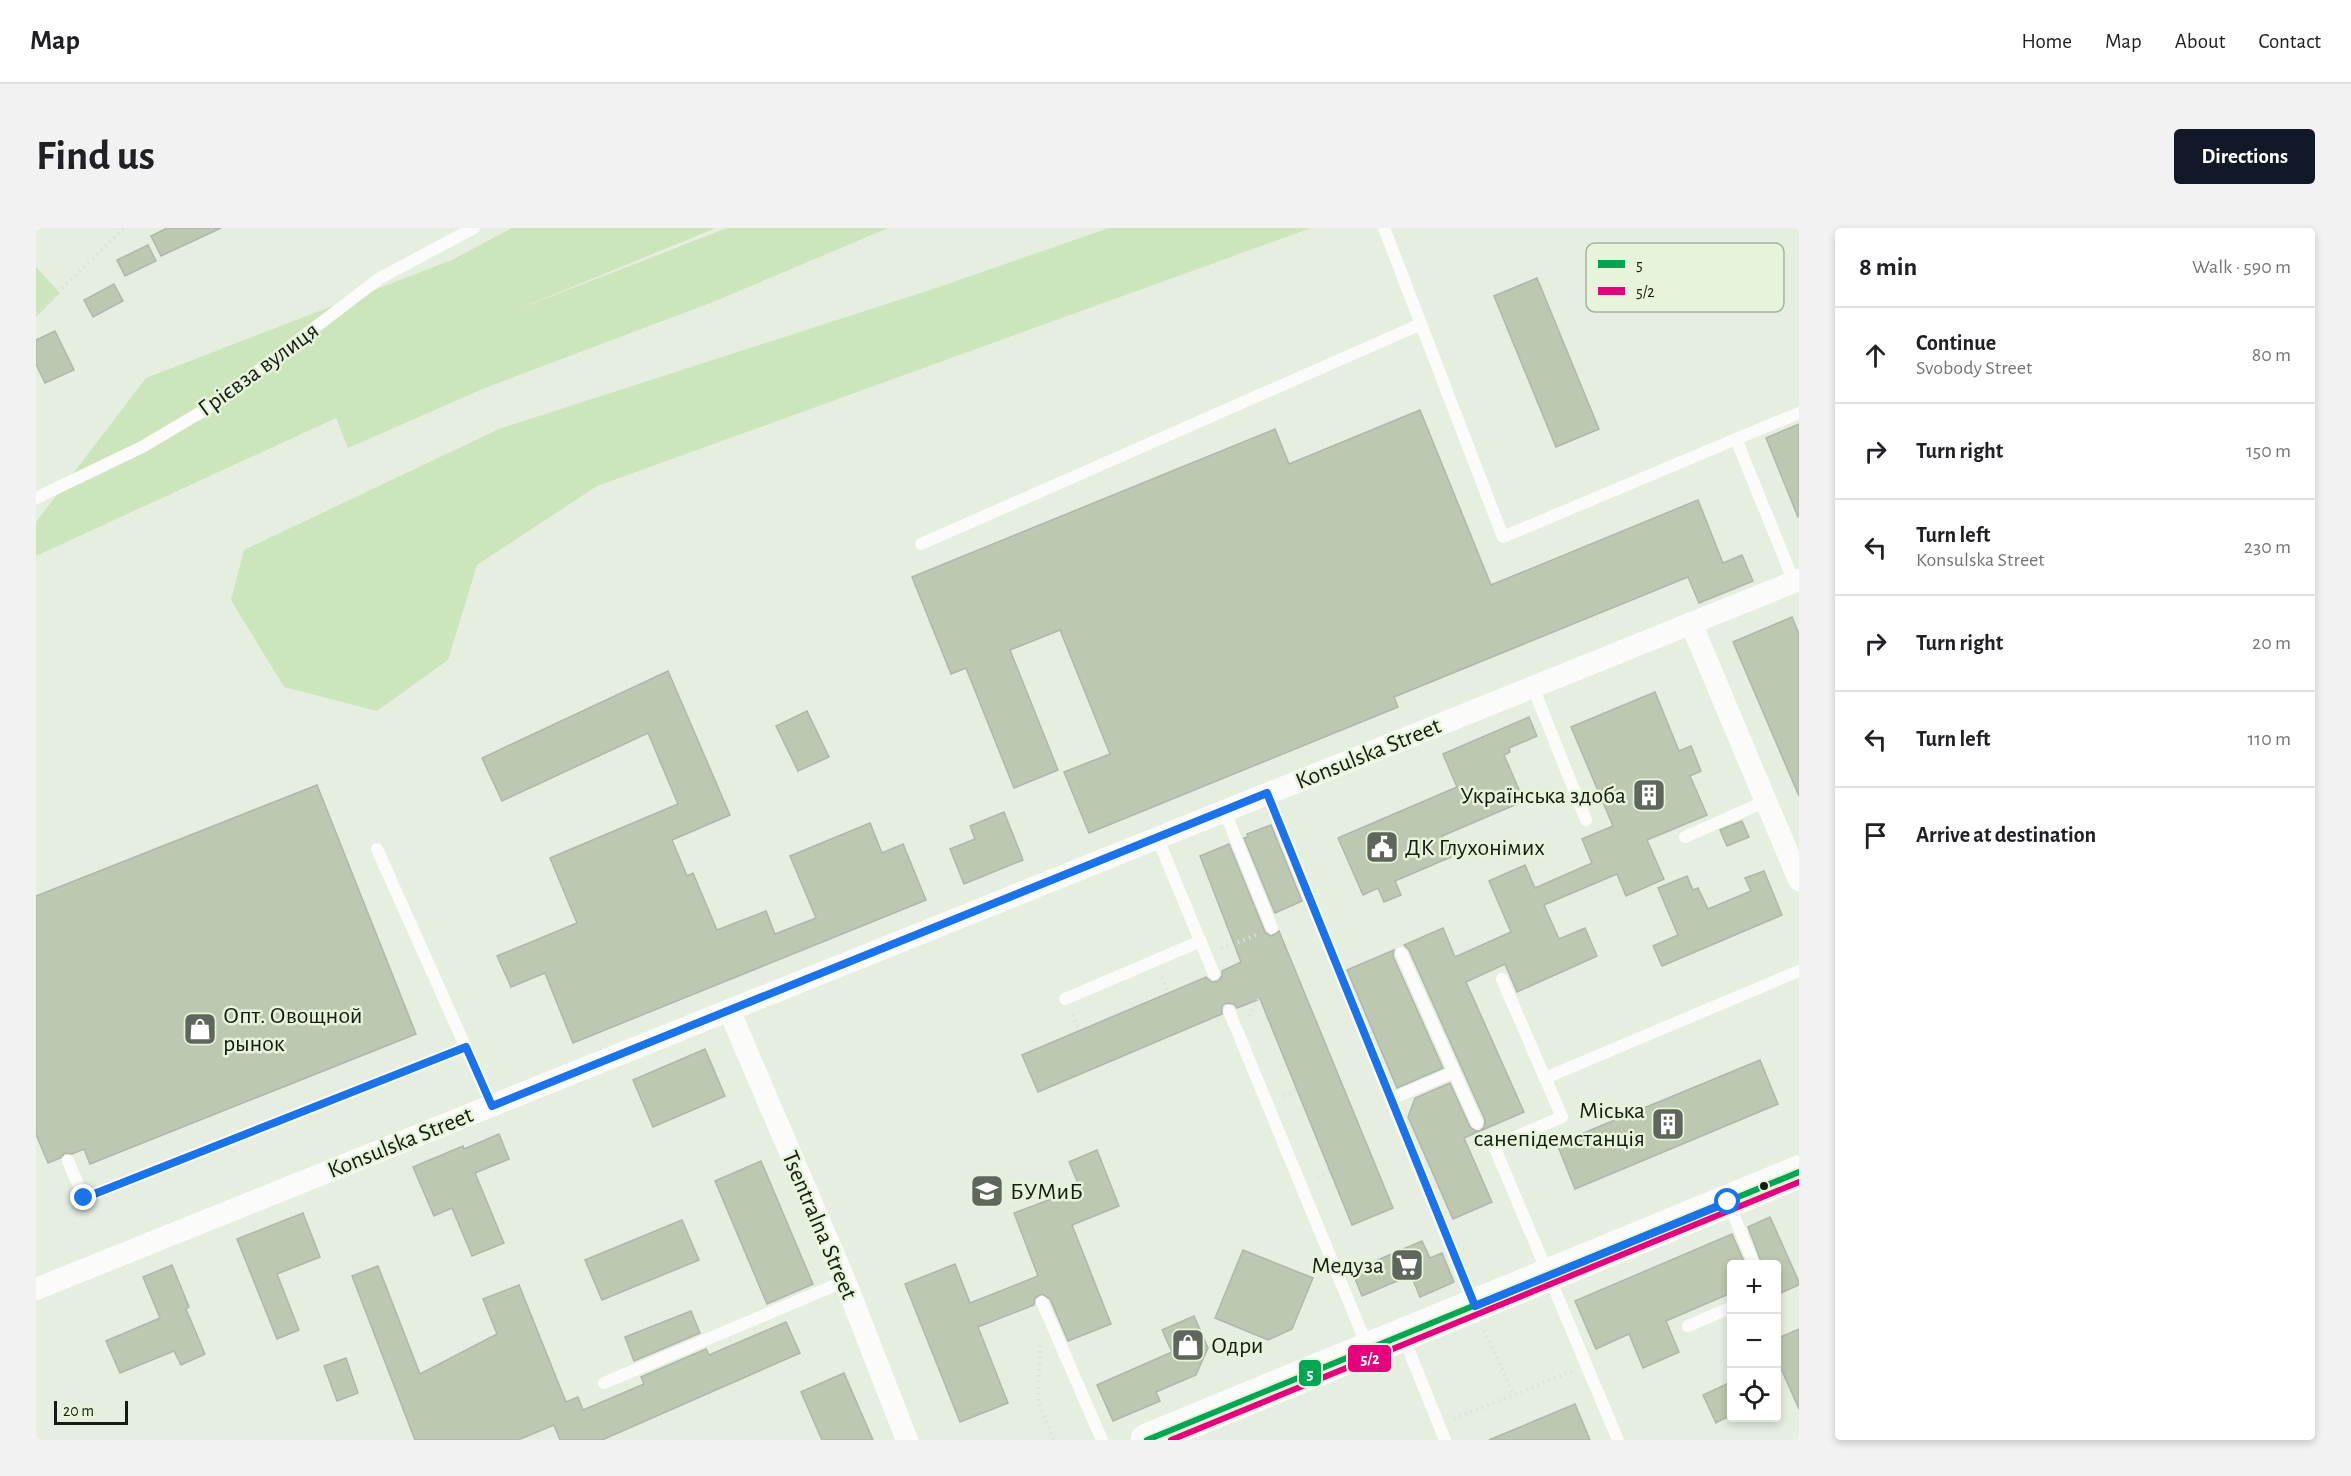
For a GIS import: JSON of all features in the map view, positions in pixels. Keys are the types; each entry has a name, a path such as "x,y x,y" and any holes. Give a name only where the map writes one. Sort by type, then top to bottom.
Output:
{"main road":[{"path":"1147,1440 1799,1173"}],"street":[{"name":"Konsulska Street","path":"36,1288 1796,581"},
{"path":"1691,623 1799,880"},
{"name":"Tsentralna Street","path":"729,1010 844,1281 907,1440"}],"lane":[{"name":"Грієвза вулиця","path":"36,498 142,447 213,405 380,278 474,228"},
{"path":"1384,228 1503,537 1799,413"},
{"path":"921,544 1421,324"},
{"path":"1736,439 1796,581"},
{"path":"1533,687 1586,820"},
{"path":"1267,793 1475,1306"},
{"path":"1685,837 1766,801"},
{"path":"1224,810 1272,928"},
{"path":"1157,837 1214,974"},
{"path":"377,849 492,1106"},
{"path":"1065,999 1200,941"},
{"path":"1401,952 1477,1123"},
{"path":"1545,1078 1799,971"},
{"path":"1502,979 1562,1117 1494,1146 1618,1440"},
{"path":"1229,1011 1369,1349"},
{"path":"68,1161 84,1198 466,1047"},
{"path":"1391,1099 1454,1072"},
{"path":"1728,1202 1752,1260"},
{"path":"604,1383 844,1281"},
{"path":"1042,1302 1102,1440"},
{"path":"1689,1326 1727,1309"},
{"path":"1402,1335 1445,1440"}],"path":[{"path":"36,313 124,228"},
{"path":"1042,1302 1038,1401 1054,1440"},
{"path":"1475,1306 1513,1395"},
{"path":"1439,1425 1586,1365"}],"green space":[{"path":"512,228 716,228 511,312 727,228 888,228 718,300 485,388 348,448 336,418 36,556 36,522 146,378 452,260"},
{"path":"1109,228 1311,228 597,486 477,565 448,660 377,711 284,687 231,600 244,550 499,429 936,288"},
{"path":"36,267 60,293 36,317"}],"building":[{"path":"167,228 221,228 161,256 151,236"},
{"path":"148,245 156,261 125,276 117,260"},
{"path":"1537,278 1599,429 1556,447 1494,296"},
{"path":"114,284 123,301 93,317 84,300"},
{"path":"55,331 74,370 45,383 36,364 36,340"},
{"path":"1420,410 1491,585 1698,500 1723,563 1742,555 1753,581 1699,603 1688,577 1394,697 1398,707 1089,833 1064,772 1110,754 1060,630 1010,650 1058,770 1014,788 966,668 951,674 912,577 1275,429 1289,464"},
{"path":"1799,424 1799,517 1798,517 1766,438"},
{"path":"1792,617 1799,634 1799,796 1733,642"},
{"path":"668,671 730,815 672,840 687,876 693,873 717,930 766,911 775,934 816,918 790,856 870,823 882,853 903,844 926,900 573,1043 545,973 511,987 497,956 577,923 550,858 678,804 648,733 502,801 482,758"},
{"path":"1655,692 1679,751 1691,746 1701,771 1690,776 1707,815 1647,840 1664,879 1626,896 1617,874 1544,905 1559,939 1585,928 1597,956 1517,992 1505,964 1466,982 1524,1112 1480,1131 1484,1127 1485,1120 1409,950 1404,945 1443,928 1455,957 1511,932 1489,881 1525,865 1535,888 1592,863 1582,839 1613,826 1571,727"},
{"path":"807,711 829,757 798,771 776,726"},
{"path":"1529,717 1537,736 1509,748 1510,752 1504,755 1524,801 1442,836 1451,857 1395,881 1401,895 1384,902 1378,888 1363,895 1338,838 1457,787 1443,754"},
{"path":"317,785 416,1034 90,1164 84,1149 72,1154 65,1153 48,1163 36,1134 36,896"},
{"path":"1004,812 1023,860 964,884 950,849 975,839 970,826"},
{"path":"1742,821 1749,837 1727,846 1720,830"},
{"path":"1271,825 1302,901 1275,913 1244,838 1248,837 1247,834"},
{"path":"1229,844 1265,932 1271,936 1279,931 1393,1208 1352,1225 1260,999 1237,1008 1234,1004 1226,1003 1222,1006 1222,1014 1038,1092 1022,1055 1206,977 1212,982 1218,981 1222,976 1222,971 1241,962 1200,856"},
{"path":"1764,871 1782,915 1662,966 1653,946 1678,935 1658,888 1687,876 1693,890 1698,888 1708,909 1751,891 1745,878"},
{"path":"1394,950 1393,956 1443,1068 1397,1088 1347,970"},
{"path":"705,1049 725,1096 653,1127 633,1080"},
{"name":"Міська санепідемстанція","path":"1760,1060 1778,1104 1575,1189 1557,1144"},
{"path":"1450,1083 1470,1127 1480,1131 1464,1138 1492,1202 1453,1219 1408,1117 1415,1098"},
{"path":"499,1134 509,1159 475,1173 504,1243 472,1256 452,1208 434,1216 413,1167"},
{"name":"БУМиБ","path":"1097,1150 1119,1206 1072,1225 1111,1324 1068,1341 1050,1299 1042,1294 1035,1298 1034,1305 978,1327 1008,1403 960,1422 905,1284 955,1264 970,1303 1038,1276 1014,1213 1080,1188 1069,1162"},
{"path":"761,1161 813,1284 767,1304 715,1181"},
{"path":"303,1213 320,1257 277,1274 299,1330 277,1339 237,1239"},
{"path":"1770,1217 1799,1285 1781,1293 1781,1260 1760,1260 1748,1227"},
{"path":"682,1220 699,1260 602,1300 585,1260"},
{"path":"1732,1234 1743,1260 1727,1260 1727,1295 1666,1321 1679,1352 1643,1368 1629,1334 1596,1349 1575,1301"},
{"name":"Медуза","path":"1422,1241 1430,1258 1442,1253 1454,1282 1420,1297 1411,1275 1362,1296 1352,1271"},
{"path":"1243,1250 1313,1278 1292,1329 1268,1340 1215,1318"},
{"path":"172,1265 189,1307 186,1309 205,1354 181,1365 174,1351 120,1373 106,1341 160,1318 143,1277"},
{"path":"378,1266 420,1374 497,1334 483,1299 519,1285 566,1402 578,1397 583,1410 644,1384 641,1377 706,1349 709,1355 786,1322 800,1353 602,1440 560,1440 554,1425 518,1440 415,1440 352,1276"},
{"path":"691,1311 700,1333 634,1361 625,1337"},
{"path":"1194,1316 1208,1348 1196,1375 1156,1392 1160,1401 1113,1421 1097,1385 1172,1352 1162,1330"},
{"path":"1799,1329 1799,1409 1781,1368 1781,1337"},
{"path":"346,1358 358,1393 337,1401 324,1366"},
{"path":"844,1373 873,1440 822,1440 801,1392"},
{"path":"1727,1384 1727,1417 1716,1423 1703,1395"},
{"path":"1575,1404 1590,1440 1489,1440"}],"transit line":[{"name":"5","path":"1147,1440 1799,1172"},
{"name":"5/2","path":"1171,1440 1799,1182"}],"place":[{"name":"Українська здоба","path":"1649,795"},
{"name":"ДК Глухонімих","path":"1382,847"},
{"name":"Опт. Овощной рынок","path":"200,1029"},
{"name":"Міська санепідемстанція","path":"1668,1124"},
{"name":"БУМиБ","path":"987,1191"},
{"name":"Медуза","path":"1407,1265"},
{"name":"Одри","path":"1188,1345"}],"route":[{"path":"84,1198 466,1047 492,1106 1267,793 1475,1306 1728,1202"}]}
